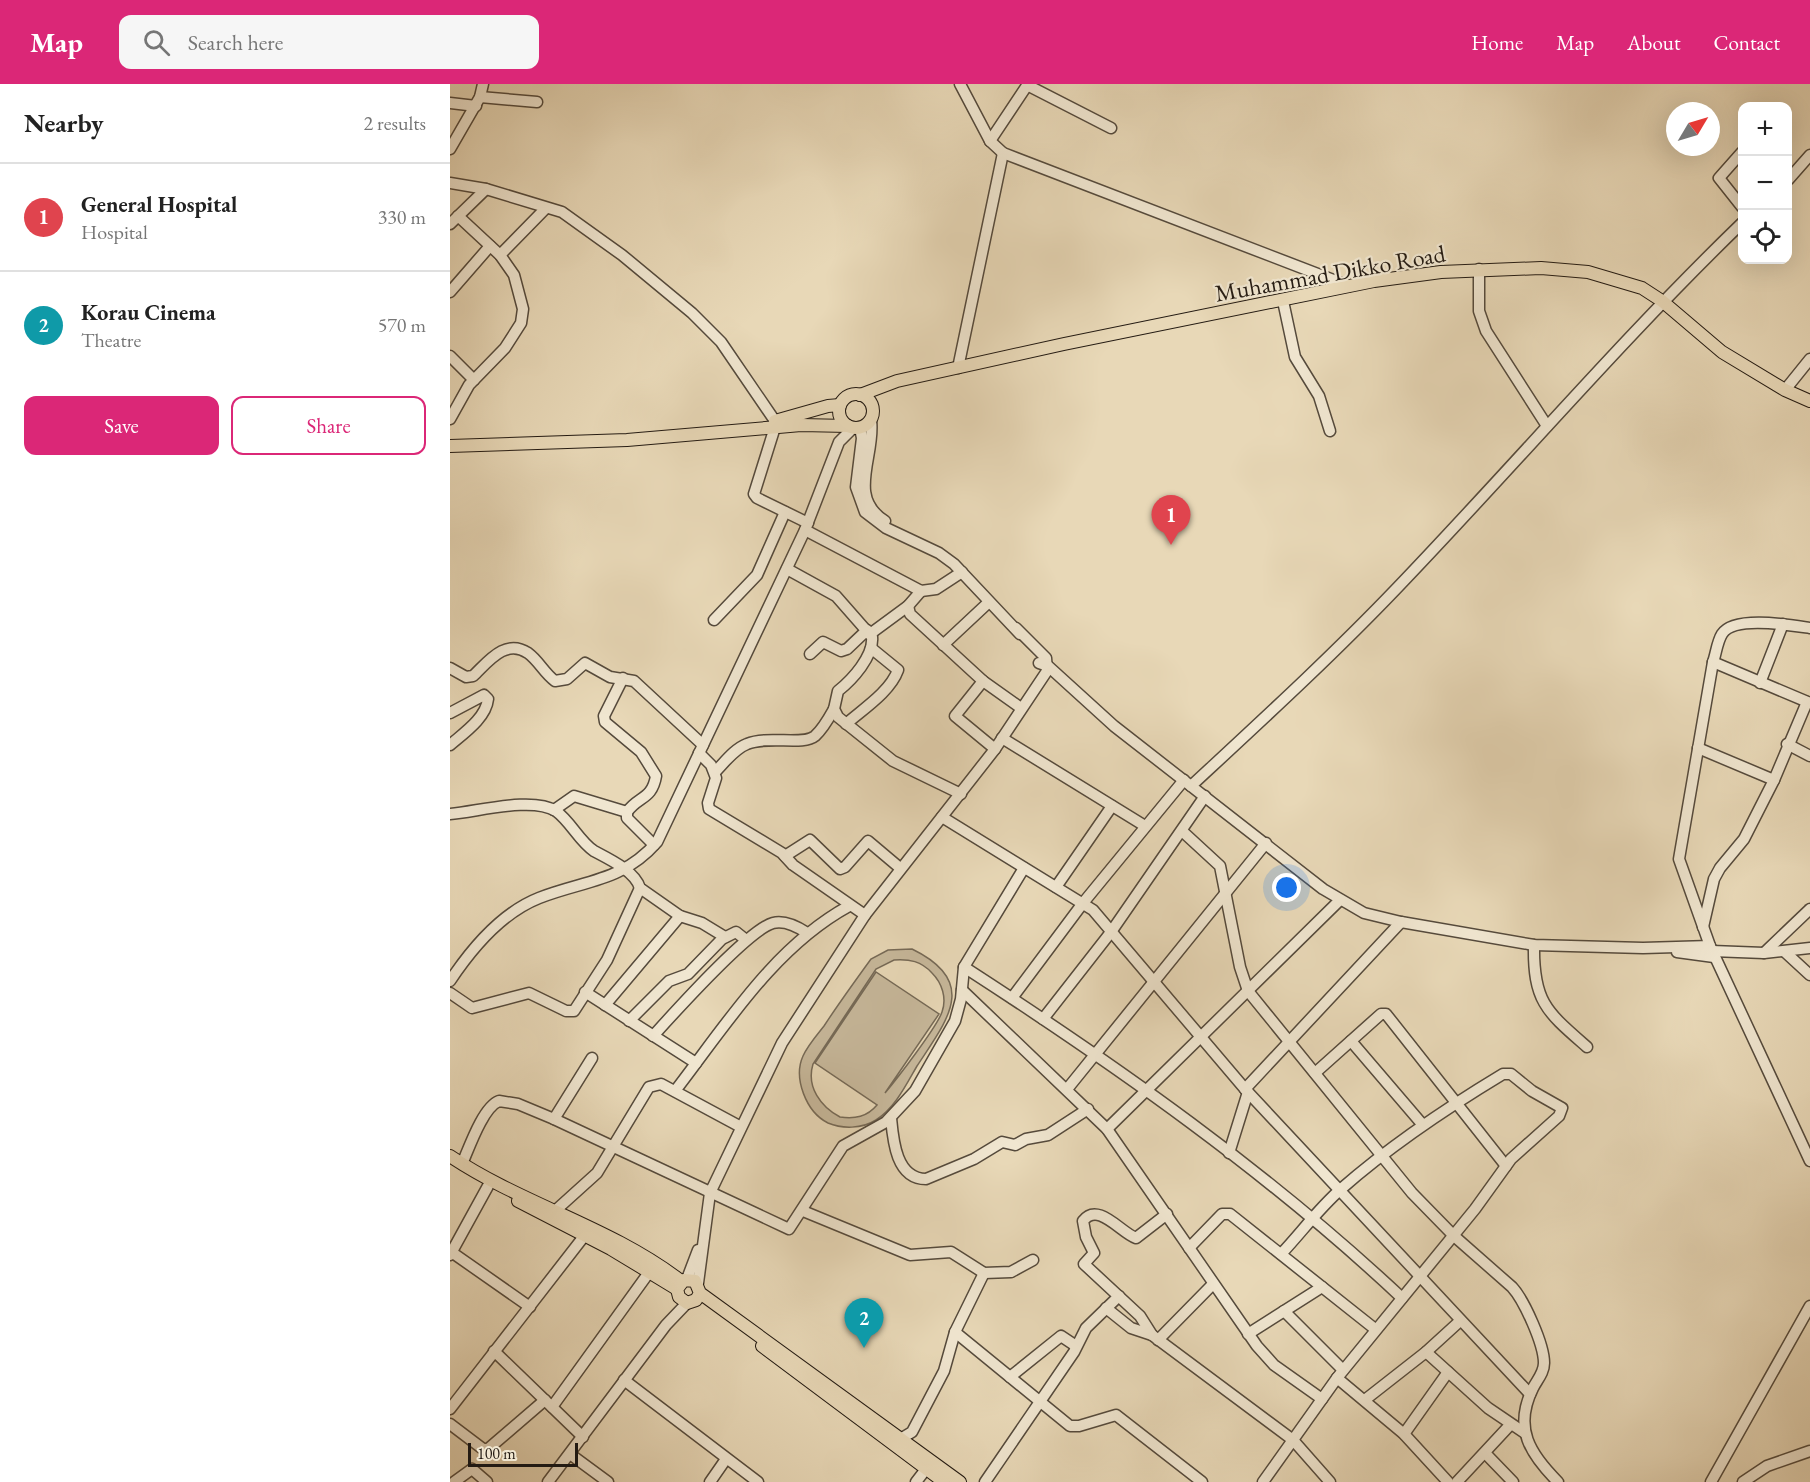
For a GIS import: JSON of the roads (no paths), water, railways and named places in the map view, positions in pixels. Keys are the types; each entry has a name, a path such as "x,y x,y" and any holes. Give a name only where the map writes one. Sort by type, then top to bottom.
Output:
{"main road":[{"name":"Muhammad Dikko Road","path":"860,395 897,381 1349,286 1436,273 1479,269 1541,268 1587,272 1642,288 1662,301 1722,352 1785,390 1810,401"},
{"path":"775,424 854,427 871,420 872,406 897,381"},
{"path":"450,446 627,440 736,430 775,424 828,406 840,405 850,395 860,395 872,406"},
{"path":"840,405 840,418 854,427"},
{"path":"450,1156 456,1165 488,1186 688,1291 902,1438 960,1482"},
{"path":"456,1165 556,1210 642,1255 944,1482"}],"street":[{"path":"450,149 478,101 483,84"},
{"path":"960,84 990,141 1003,153 1349,286"},
{"path":"990,141 1028,84 1112,129"},
{"path":"450,103 537,102"},
{"path":"958,368 1003,153"},
{"path":"1792,175 1810,155"},
{"path":"1738,157 1719,178 1738,201"},
{"path":"450,183 486,189 562,212 622,255 692,313 720,342 775,424 754,494 807,527 921,591 936,589 962,572"},
{"path":"450,419 474,380 505,348 521,323 523,309 514,274 490,246 454,220 486,189"},
{"path":"500,255 546,208"},
{"path":"1012,998 1083,903 1145,826 1187,783 1334,652 1662,301 1738,228"},
{"path":"450,292 490,246"},
{"path":"1479,269 1479,311 1486,331 1547,426"},
{"path":"1283,301 1295,357 1319,396 1330,431"},
{"path":"450,356 474,380"},
{"path":"1785,390 1810,359"},
{"path":"871,420 872,439 863,485 864,496 880,518 913,540"},
{"path":"450,981 489,930 537,899 633,866 654,845 807,527 839,442 854,427 862,438 856,487 861,506 873,520 939,553 962,572 1016,628 1044,665 1114,726 1340,900 1365,913 1401,922 1534,945 1764,953 1810,948"},
{"path":"714,620 757,575 785,512"},
{"path":"715,772 744,745 755,741 785,738 804,742 815,736 834,709 838,691 850,682 871,648 869,632 836,596 787,569"},
{"path":"810,654 823,642 841,651 847,649 908,606 921,591"},
{"path":"943,645 989,602"},
{"path":"908,606 910,614 982,681 1021,708"},
{"path":"1810,628 1783,624 1738,623 1722,634 1713,662 1679,859 1712,951 1810,1161"},
{"path":"1761,684 1783,624"},
{"path":"450,668 466,677 473,676 498,653 510,648 528,653 555,681 567,679 585,663 610,677 634,681 652,695 701,749 715,772 716,778 708,803 709,809 785,856 849,906 865,915"},
{"path":"846,724 876,699 896,677 898,670 871,648"},
{"path":"1703,927 1708,899 1717,874 1744,839 1774,780 1787,744 1808,703 1713,662"},
{"path":"548,1482 666,1325 688,1291 703,1239 711,1192 782,1043 865,915 961,794 1002,738 1027,698 1038,671 1044,665"},
{"path":"623,678 604,716 605,722 641,752 656,776 654,786 646,797 627,812"},
{"path":"982,681 956,718 994,749"},
{"path":"450,713 484,695 489,699 488,706 480,717 450,745"},
{"path":"834,709 846,724 894,762 961,794"},
{"path":"1002,738 1145,826"},
{"path":"1787,744 1810,756"},
{"path":"1698,748 1774,780"},
{"path":"554,810 574,796 627,812"},
{"path":"1043,1019 1111,932 1205,796"},
{"path":"450,814 521,806 554,810 577,832 584,843 615,862 640,888 680,916 702,923 725,937"},
{"path":"1056,887 1112,806"},
{"path":"627,812 627,818 654,845"},
{"path":"942,817 1083,903 1111,932 1247,1090 1419,1278 1530,1394"},
{"path":"1182,831 1217,862 1223,874 1240,967 1248,991 1412,1193 1454,1236 1512,1287 1526,1309 1544,1362 1530,1394 1525,1433 1527,1444 1534,1457 1558,1482"},
{"path":"785,856 810,840 840,869 845,867 868,841 900,868"},
{"path":"1068,1088 1266,843"},
{"path":"456,1165 495,1102 518,1104 711,1192 786,1229 803,1211 843,1146 891,1118 915,1091 949,1036 959,1010 964,967 1024,868"},
{"path":"450,993 472,1008 529,993 571,1011 576,1008 607,960 640,888"},
{"path":"1107,1129 1340,900"},
{"path":"675,1091 752,991 807,933 849,906"},
{"path":"1764,953 1809,913"},
{"path":"605,1005 680,916"},
{"path":"653,1036 746,940 759,930 776,922 790,924 807,933"},
{"path":"1229,1153 1247,1090 1401,922"},
{"path":"629,1021 669,981 688,974 725,937 738,932 746,940"},
{"path":"1534,945 1533,968 1539,998 1548,1012 1587,1047"},
{"path":"1785,952 1810,975"},
{"path":"964,967 1094,1054 1229,1153 1314,1218 1402,1298"},
{"path":"962,990 1068,1088 1107,1129 1248,1334 1274,1365 1322,1399"},
{"path":"585,992 696,1063"},
{"path":"1315,1073 1386,1014 1506,1166"},
{"path":"1351,1041 1422,1124"},
{"path":"554,1119 592,1058"},
{"path":"1263,1482 1375,1329 1454,1236 1506,1166 1520,1150 1559,1116 1562,1108 1507,1073 1422,1124 1382,1155 1339,1191 1281,1254"},
{"path":"556,1210 587,1184 614,1148 649,1087 662,1084 741,1126"},
{"path":"891,1118 897,1157 912,1173 926,1179 974,1159 1002,1142 1015,1145 1026,1139 1048,1135 1088,1109"},
{"path":"488,1186 450,1253 530,1307"},
{"path":"803,1211 910,1255 951,1252 984,1273 1011,1272 1033,1260"},
{"path":"1189,1248 1226,1212 1375,1329"},
{"path":"1155,1338 1140,1316 1084,1264 1094,1253 1086,1237 1083,1221 1089,1216 1101,1215 1136,1238 1167,1214"},
{"path":"450,1409 585,1235"},
{"path":"450,1424 483,1449 488,1449 548,1403 650,1271"},
{"path":"902,1438 912,1432 944,1371 955,1332 984,1273"},
{"path":"1155,1338 1213,1284"},
{"path":"1248,1334 1322,1287"},
{"path":"985,1482 1041,1402 1086,1328 1119,1296"},
{"path":"1711,1482 1810,1306"},
{"path":"1106,1308 1131,1328 1155,1338 1293,1440 1330,1482"},
{"path":"1284,1311 1340,1374 1404,1434 1448,1482"},
{"path":"1366,1399 1426,1352 1460,1321"},
{"path":"955,1332 1074,1428 1116,1415 1202,1482"},
{"path":"1010,1377 1061,1336 1076,1346"},
{"path":"494,1352 583,1437"},
{"path":"1426,1352 1510,1425 1525,1433"},
{"path":"1404,1434 1448,1372"},
{"path":"624,1380 758,1482"},
{"path":"1457,1482 1510,1425"},
{"path":"1743,1482 1767,1466 1810,1451"},
{"path":"1485,1453 1513,1482"},
{"path":"570,1454 608,1482"},
{"path":"710,1482 726,1459"},
{"path":"454,1482 472,1469 487,1482"},
{"path":"916,1482 926,1469"}],"place":[{"name":"General Hospital","path":"1171,545"},
{"name":"Korau Cinema","path":"864,1348"}]}
